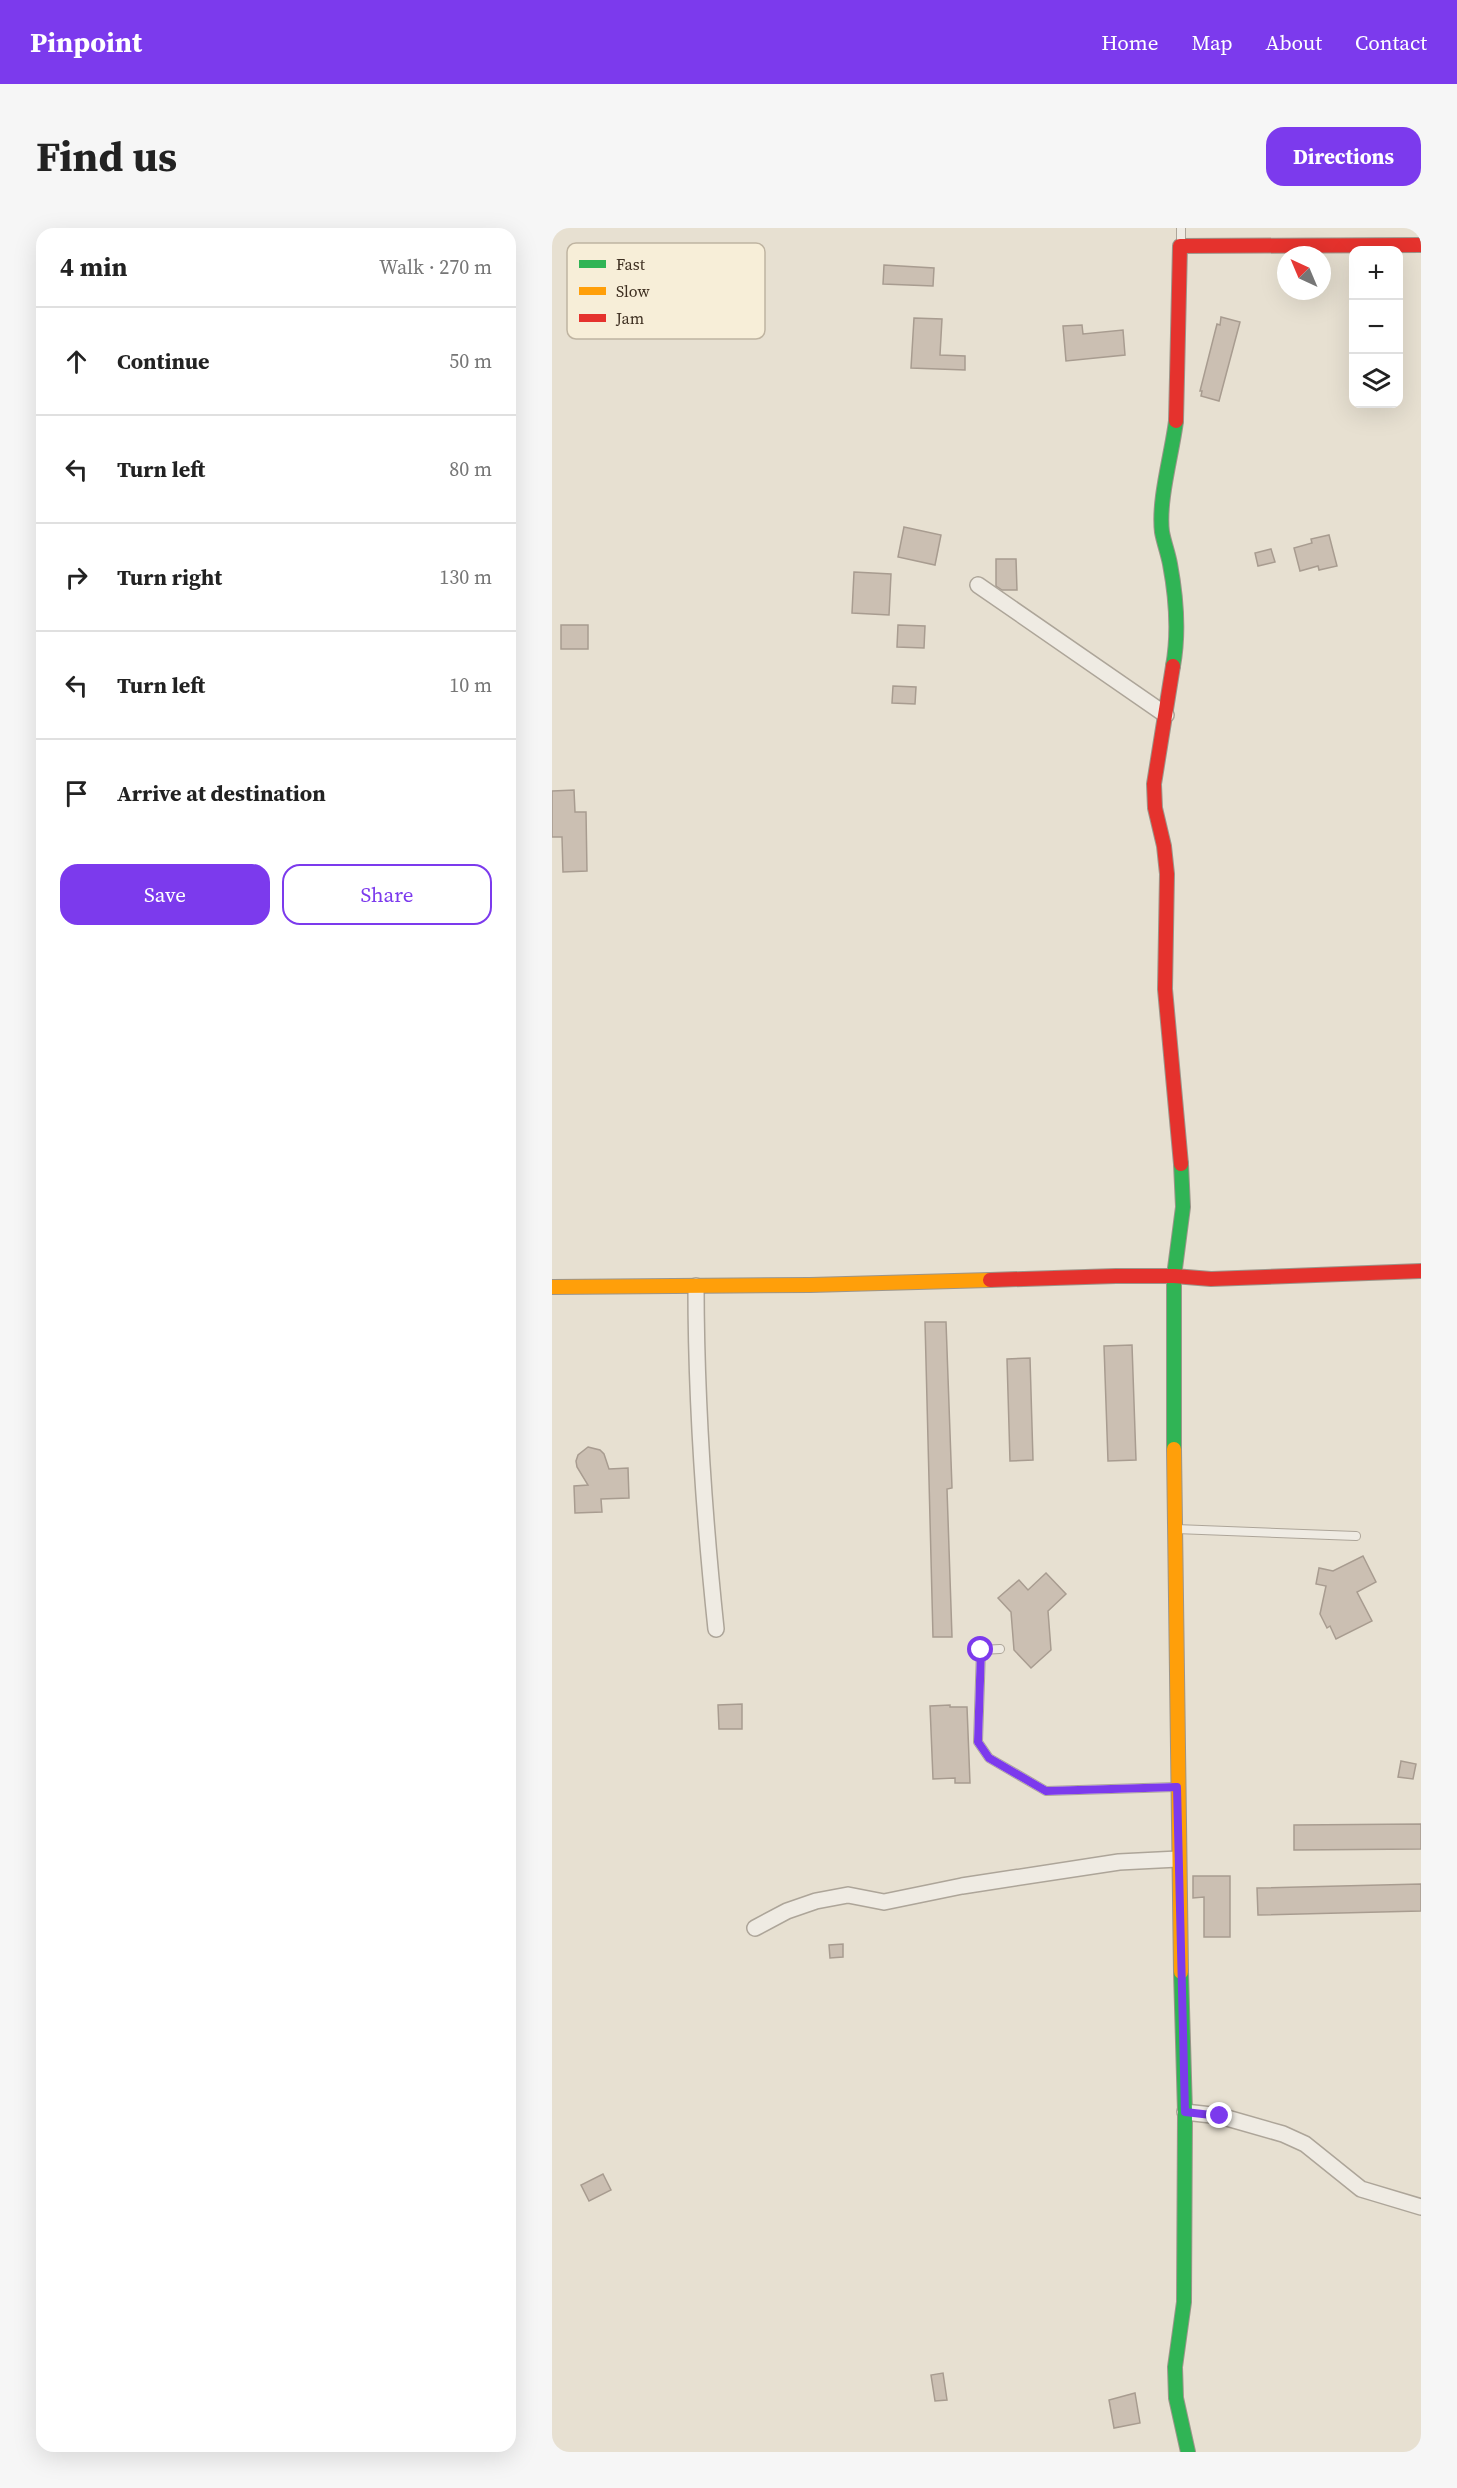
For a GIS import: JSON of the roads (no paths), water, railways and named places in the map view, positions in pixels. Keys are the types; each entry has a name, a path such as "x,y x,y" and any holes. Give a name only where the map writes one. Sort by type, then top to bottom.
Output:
{"street":[{"path":"1188,2452 1176,2398 1175,2367 1184,2302 1185,2112 1178,1859 1174,1529 1174,1276 1183,1207 1182,1171 1166,989 1167,874 1154,784 1176,650 1175,612 1170,564 1162,531 1162,506 1176,419 1180,246 1421,245"},
{"path":"978,585 1166,715"},
{"path":"552,1287 1174,1276 1211,1279 1421,1271"},
{"path":"696,1286 698,1410 703,1504 716,1629"},
{"path":"755,1928 787,1911 816,1901 848,1895 884,1902 962,1886 1119,1862 1178,1859"},
{"path":"1185,2112 1220,2116 1283,2134 1305,2144 1361,2189 1421,2206"}],"lane":[{"path":"1180,246 1181,228"},
{"path":"1174,1529 1356,1536"},
{"path":"1000,1649 981,1650 978,1742 989,1758 1046,1791 1177,1787"}]}
